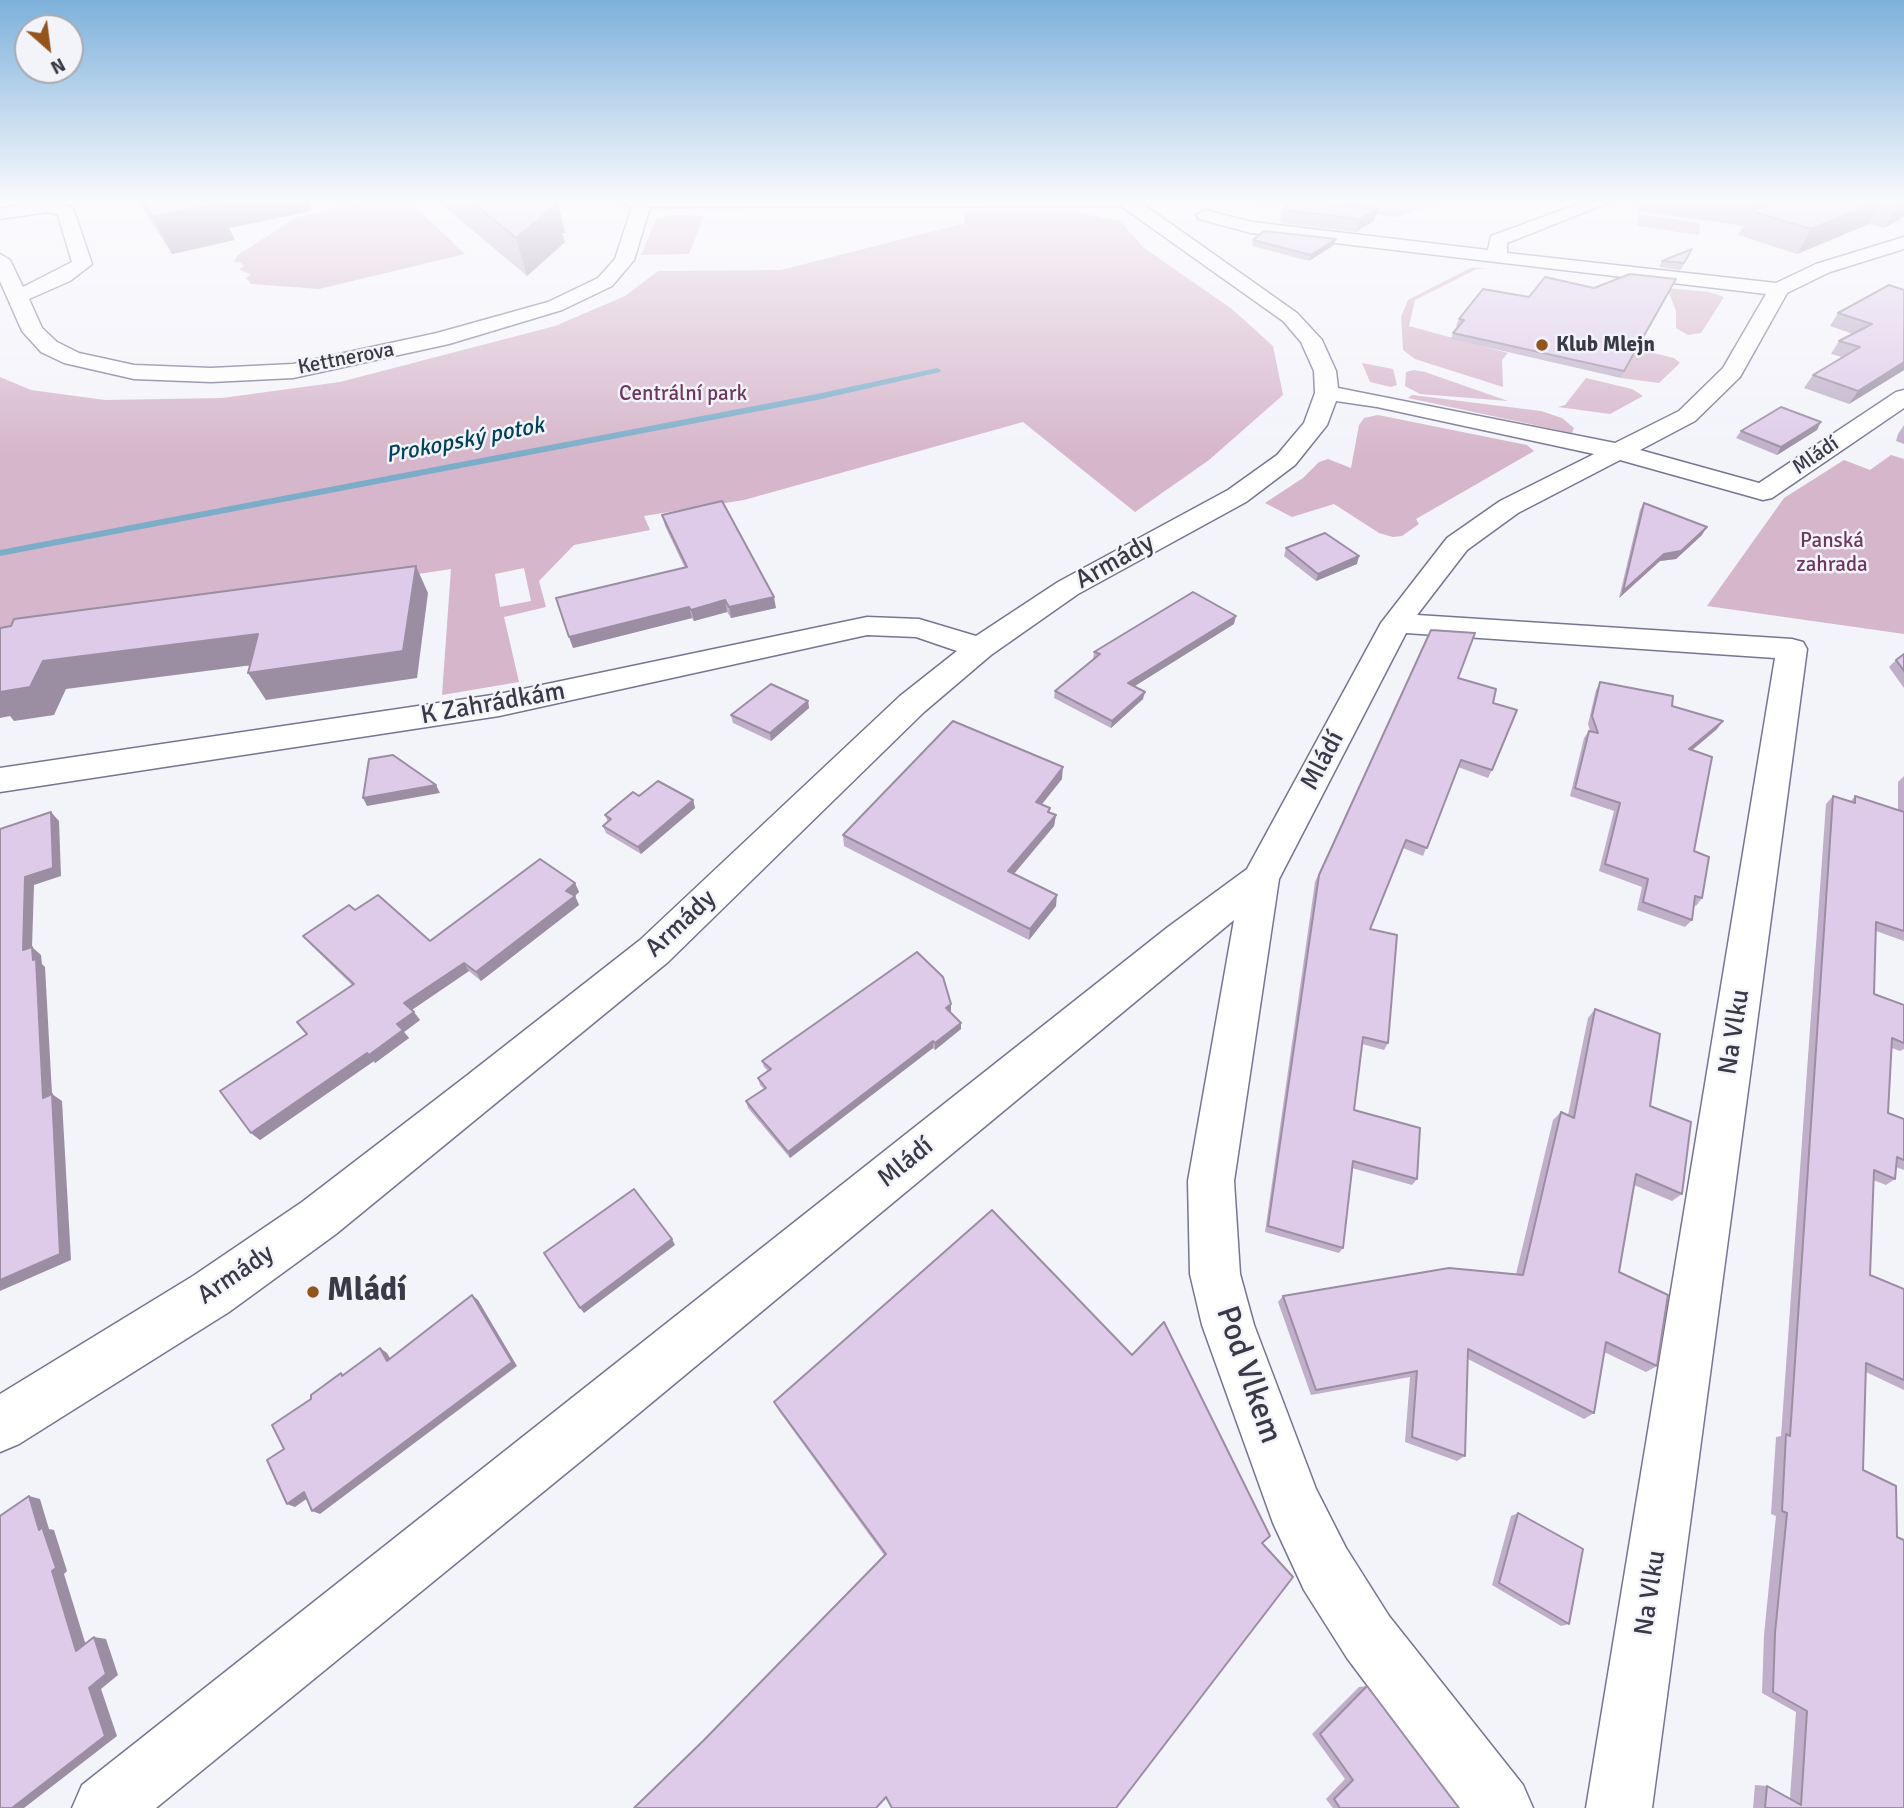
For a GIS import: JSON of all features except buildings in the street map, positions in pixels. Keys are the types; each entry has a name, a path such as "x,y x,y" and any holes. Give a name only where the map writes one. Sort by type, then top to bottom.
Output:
{"street":[{"name":"Kettnerova","path":"12,286 33,331 49,347 72,358 134,372 211,375 293,370 441,339 555,306 597,286"},
{"path":"17,297 41,286"},
{"path":"1249,286 1290,317 1320,355 1327,393 1377,400 1615,451"},
{"path":"1757,286 1779,289 1785,286"},
{"name":"Mládí","path":"105,1808 605,1408 1182,938 1260,879 1396,623 1457,544 1510,507 1687,416 1732,372 1762,313 1779,289"},
{"name":"Armády","path":"0,1425 211,1294 319,1218 654,951 912,704 980,648 1068,588 1237,496 1286,460 1315,425 1327,393"},
{"name":"Mládí","path":"1615,451 1763,492 1900,404"},
{"name":"Na Vlku","path":"1396,623 1792,649 1619,1808"},
{"name":"K Zahrádkám","path":"0,780 499,705 867,626 919,628 980,648"},
{"name":"Pod Vlkem","path":"1260,879 1211,1181 1215,1275 1228,1325 1293,1503 1325,1569 1368,1637 1500,1808"}],"green space":[{"path":"283,286 330,286 319,289"},
{"name":"Centrální park","path":"638,286 1199,286 1232,309 1273,346 1283,395 1209,460 1135,512 1023,422 744,500 644,516 650,530 574,545 539,581 546,607 504,617 519,682 442,695 451,569 0,638 0,377 31,390 105,400 222,398 340,382 555,326 625,296","holes":["524,568 531,601 500,607 495,574"]},
{"path":"1434,286 1442,286 1415,300 1409,326 1508,353 1502,360 1503,387 1415,359 1403,350 1401,317 1408,300"},
{"path":"1667,288 1709,292 1724,297 1701,333 1688,335 1676,328 1676,311"},
{"path":"1637,349 1674,358 1680,363 1659,383 1621,378"},
{"path":"1362,363 1393,369 1397,385 1391,387 1370,382"},
{"path":"1414,370 1508,401 1420,394 1405,386 1406,372"},
{"path":"1586,378 1632,389 1643,396 1610,414 1558,407 1565,405"},
{"path":"1412,395 1541,411 1562,418 1574,428 1572,433 1408,398"},
{"path":"1378,415 1527,445 1534,451 1416,519 1419,524 1402,536 1393,537 1379,533 1334,504 1292,517 1265,503 1303,478 1319,462 1328,459 1351,468 1359,425 1364,418"},
{"name":"Panská zahrada","path":"1891,455 1904,459 1904,634 1707,606 1784,498 1844,460 1870,470"}],"waterway":[{"name":"Prokopský potok","path":"0,553 817,397 937,370"}],"place":[{"name":"Klub Mlejn","path":"1542,345"},
{"name":"Mládí","path":"313,1292"}]}
